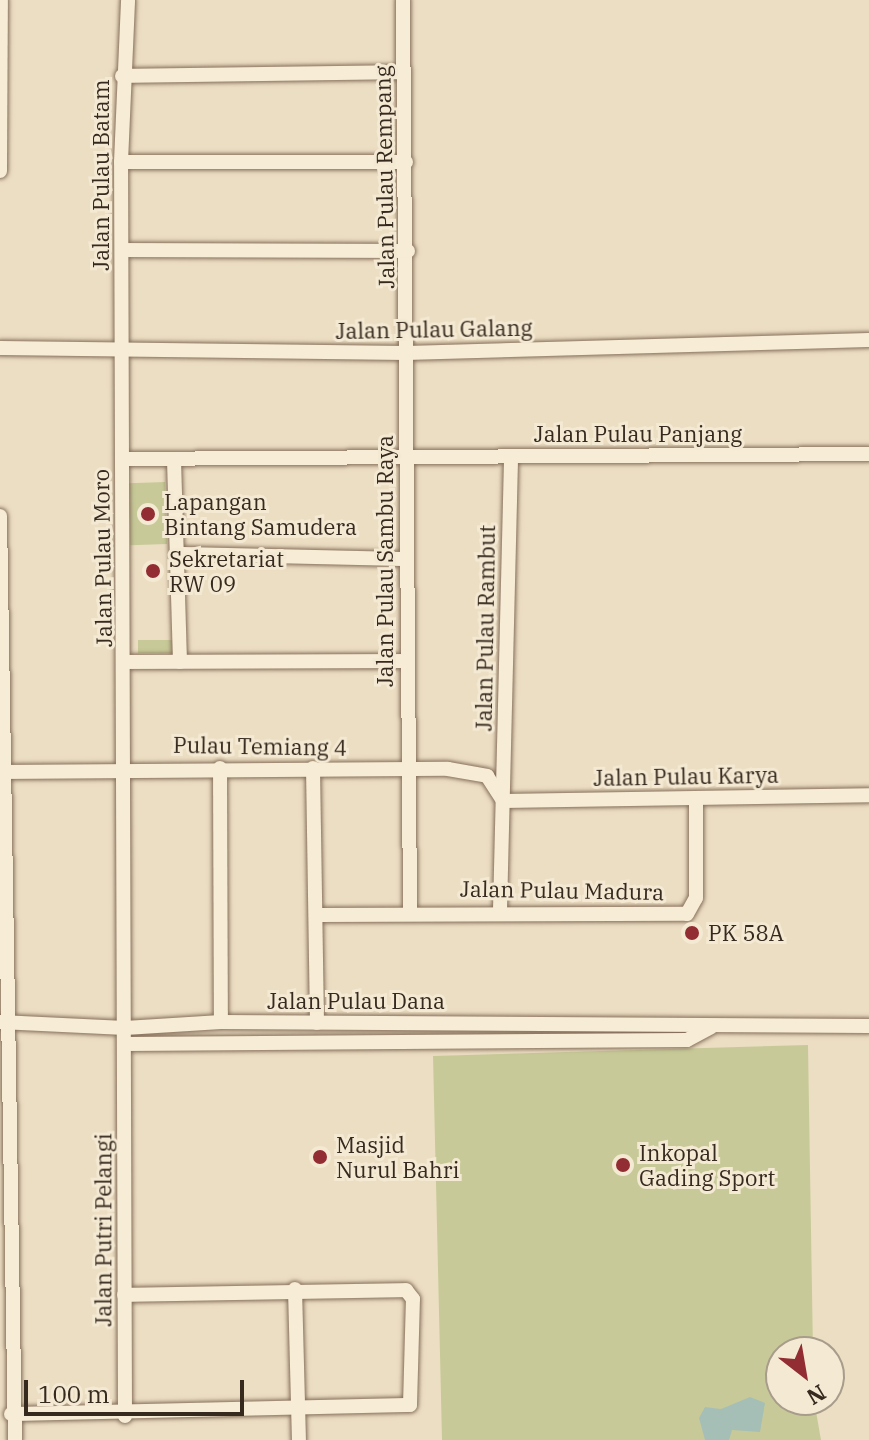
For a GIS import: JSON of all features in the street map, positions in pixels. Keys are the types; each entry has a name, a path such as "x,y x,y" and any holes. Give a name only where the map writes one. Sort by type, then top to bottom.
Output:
{"street":[{"path":"0,171 1,0"},
{"name":"Jalan Pulau Batam","path":"123,349 122,76 128,0"},
{"name":"Jalan Pulau Rempang","path":"403,0 408,251 406,353"},
{"path":"122,76 404,72"},
{"path":"121,162 406,162"},
{"path":"123,250 408,251"},
{"name":"Jalan Pulau Galang","path":"0,348 406,353 869,340"},
{"name":"Jalan Pulau Moro","path":"123,349 125,1028"},
{"name":"Jalan Pulau Sambu Raya","path":"406,353 405,661 410,911"},
{"name":"Jalan Pulau Panjang","path":"122,459 408,453 511,456 869,454"},
{"name":"Jalan Pulau Rambut","path":"500,910 511,456"},
{"path":"174,460 180,554 180,662"},
{"path":"0,516 11,1414 15,1440"},
{"path":"180,554 406,559"},
{"path":"125,662 405,661"},
{"name":"Pulau Temiang 4","path":"1,772 125,766 475,772 503,801"},
{"path":"220,768 221,1022"},
{"path":"313,768 317,1023"},
{"name":"Jalan Pulau Karya","path":"503,801 869,795"},
{"name":"Jalan Pulau Madura","path":"317,915 500,910 687,914 696,898 696,798"},
{"name":"Jalan Pulau Dana","path":"5,1022 125,1028 221,1022 869,1026"},
{"name":"Jalan Pulau Dana","path":"126,1044 687,1040 711,1027"},
{"name":"Jalan Putri Pelangi","path":"125,1028 125,1416"},
{"path":"11,1414 125,1416 406,1410 414,1377 413,1299 406,1290 295,1289 124,1295"},
{"path":"295,1289 299,1440"}],"green space":[{"name":"Lapangan Bintang Samudera","path":"165,482 167,544 130,545 128,483"},
{"path":"138,640 173,640 173,653 138,653"},
{"name":"Inkopal Gading Sport","path":"808,1045 813,1336 765,1336 765,1416 817,1416 821,1440 442,1440 433,1056"}],"water":[{"path":"750,1397 765,1403 760,1432 732,1430 729,1440 705,1440 699,1418 705,1407 721,1409"}],"place":[{"name":"Lapangan Bintang Samudera","path":"148,514"},
{"name":"Sekretariat RW 09","path":"153,571"},
{"name":"PK 58A","path":"692,933"},
{"name":"Masjid Nurul Bahri","path":"320,1157"},
{"name":"Inkopal Gading Sport","path":"623,1165"}]}
